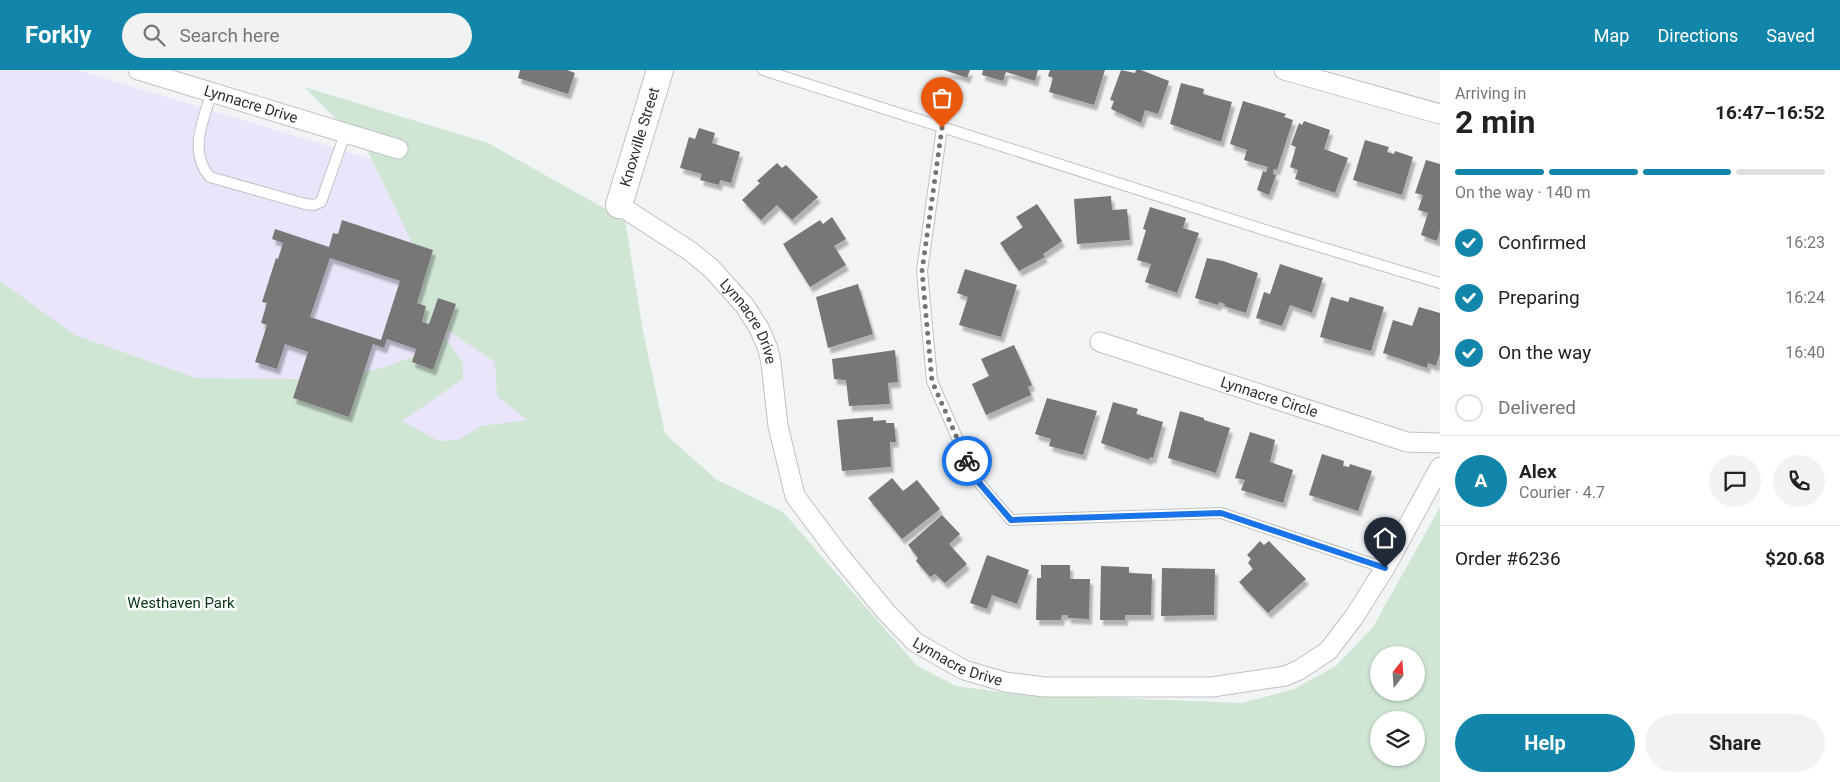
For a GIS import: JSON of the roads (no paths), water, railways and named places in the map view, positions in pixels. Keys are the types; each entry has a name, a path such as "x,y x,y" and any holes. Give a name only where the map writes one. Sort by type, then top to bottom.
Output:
{"street":[{"name":"Lynnacre Drive","path":"138,70 398,150"},
{"name":"Knoxville Street","path":"619,204 660,70"},
{"path":"1284,70 1440,114"},
{"name":"Lynnacre Drive","path":"619,204 690,251 711,268 745,306 759,328 772,363 778,426 795,496 840,556 886,612 909,636 915,642 964,670 1005,682 1045,687 1212,687 1285,676 1299,670 1328,651 1354,618 1385,568 1440,467"},
{"name":"Lynnacre Circle","path":"1100,342 1407,442 1440,443"}],"lane":[{"path":"763,70 1284,236 1440,283"},
{"path":"212,92 198,139 198,153 202,168 210,177 314,205 321,202 345,134"},
{"path":"942,128 922,271 932,381 975,478 1011,520 1221,513 1385,568"}],"park label":[{"name":"Westhaven Park","path":"181,603"}]}
